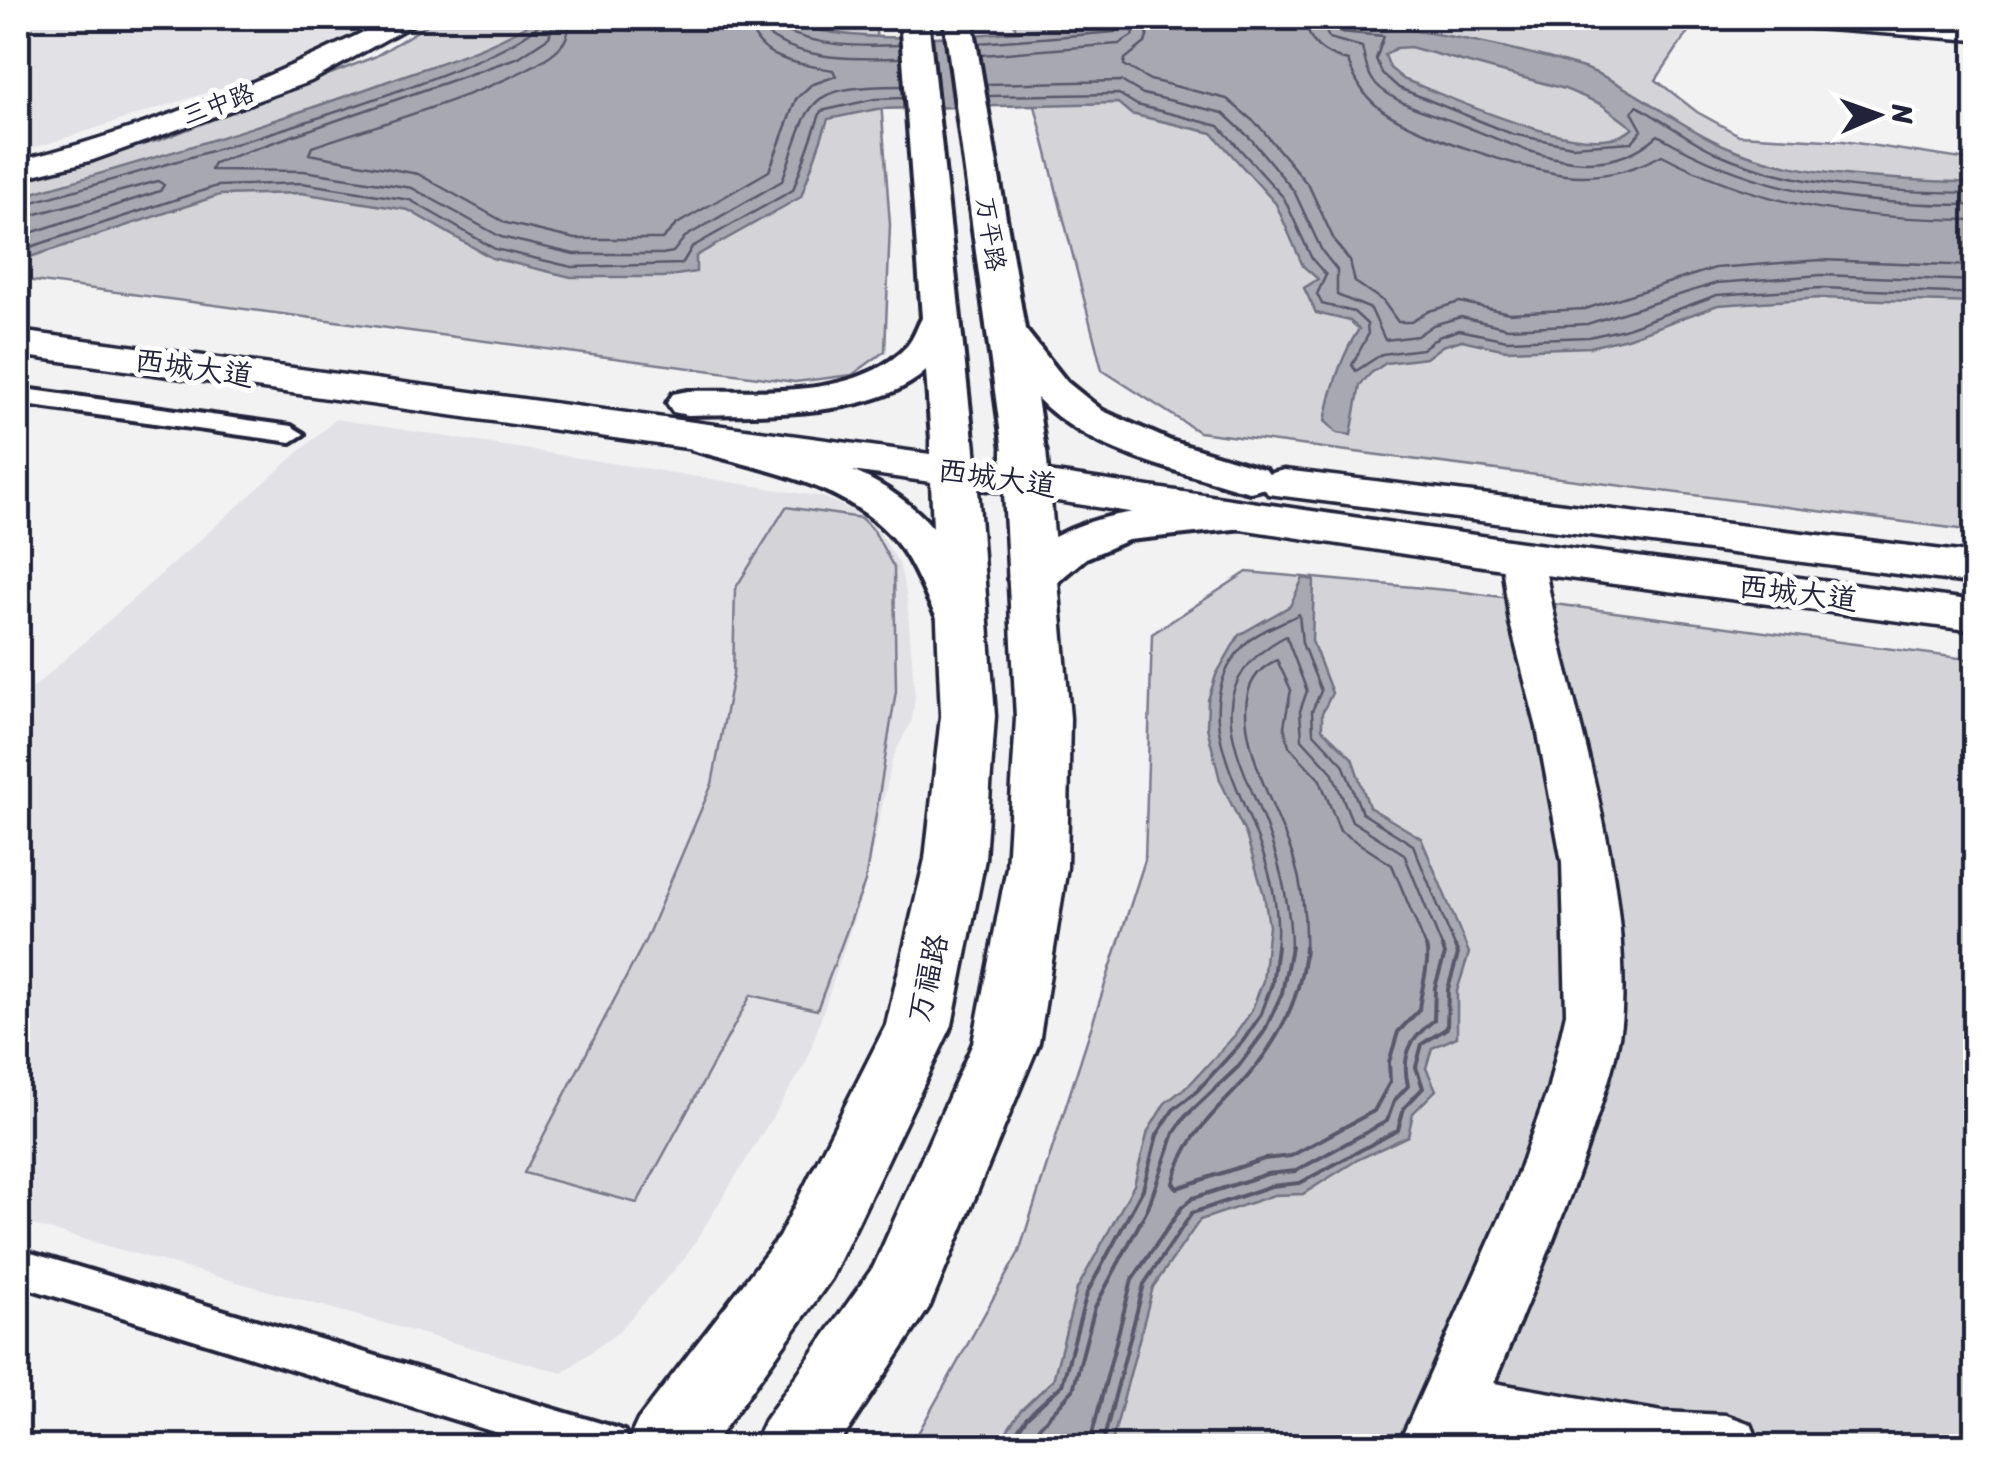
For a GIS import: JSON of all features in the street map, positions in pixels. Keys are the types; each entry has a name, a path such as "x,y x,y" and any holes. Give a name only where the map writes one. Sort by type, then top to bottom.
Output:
{"highway":[{"name":"西城大道","path":"18,308 687,419"},
{"name":"西城大道","path":"18,343 687,419 1249,498 1976,569"},
{"name":"万福路","path":"666,1446 805,1258 920,1025 954,859 968,716 952,456"},
{"path":"793,1446 904,1284 1006,1043 1037,866 1044,718 1024,466"},
{"name":"西城大道","path":"1249,498 1536,559 1976,616"}],"main road":[{"name":"万平路","path":"914,18 952,456"},
{"name":"万平路","path":"958,18 1024,466"},
{"path":"687,419 868,387 923,353 941,318"},
{"path":"1006,330 1040,379 1072,409 1249,498"},
{"path":"687,419 876,502 918,540 963,622"},
{"path":"1032,579 1070,548 1120,527 1249,498"}],"street":[{"name":"三中路","path":"18,170 82,154 301,74 411,18"},
{"path":"1787,18 1976,32"},
{"path":"18,396 291,434"},
{"path":"1536,559 1604,859 1611,1016 1588,1123 1536,1266 1454,1427 1726,1446"},
{"path":"18,1267 607,1446"}],"shaded area":[{"path":"18,18 385,18 259,76 18,153"},
{"path":"439,18 875,18 890,225 885,351 852,375 795,382 18,279 18,178 160,140 374,57"},
{"path":"1541,18 1692,26 1656,80 1697,112 1739,135 1843,141 1975,161 1975,531 1199,432 1102,370 1013,19"},
{"path":"336,419 823,497 864,516 899,563 907,598 915,697 912,720 893,757 863,892 806,1063 685,1258 617,1333 562,1373 18,1221 18,701"},
{"path":"786,507 861,518 874,531 894,568 896,691 865,882 817,1010 751,995 637,1203 524,1173 646,939 712,784 733,675 735,589"},
{"path":"1247,572 1457,591 1975,660 1975,1446 911,1446 1019,1252 1145,860 1152,634"}],"water":[{"path":"539,18 775,18 818,30 916,38 1167,18 1274,18 1380,26 1484,43 1587,69 1705,137 1783,165 1847,175 1976,183 1975,303 1820,298 1718,305 1590,347 1506,350 1462,340 1442,346 1426,358 1386,363 1371,373 1360,385 1351,435 1337,433 1325,421 1327,409 1342,362 1359,329 1350,321 1316,313 1304,288 1318,279 1303,266 1276,204 1212,133 1131,114 1118,103 877,109 828,119 801,197 696,256 696,272 663,277 571,277 492,258 408,210 301,193 220,195 18,261 18,197 298,112 467,53","holes":["1410,47 1565,89 1601,104 1633,128 1614,138 1587,139 1521,125 1403,79 1390,68 1385,55 1396,48"]},
{"path":"1303,578 1314,580 1312,641 1332,693 1322,713 1322,729 1352,758 1369,807 1421,838 1469,953 1457,991 1457,1037 1432,1048 1426,1068 1436,1090 1413,1113 1408,1136 1357,1160 1303,1194 1274,1195 1200,1220 1153,1287 1111,1446 997,1446 1020,1411 1053,1380 1077,1289 1134,1185 1148,1131 1165,1103 1190,1084 1235,1035 1251,1012 1263,981 1269,926 1264,895 1246,835 1220,780 1207,727 1208,700 1216,675 1239,635 1290,606"}]}
